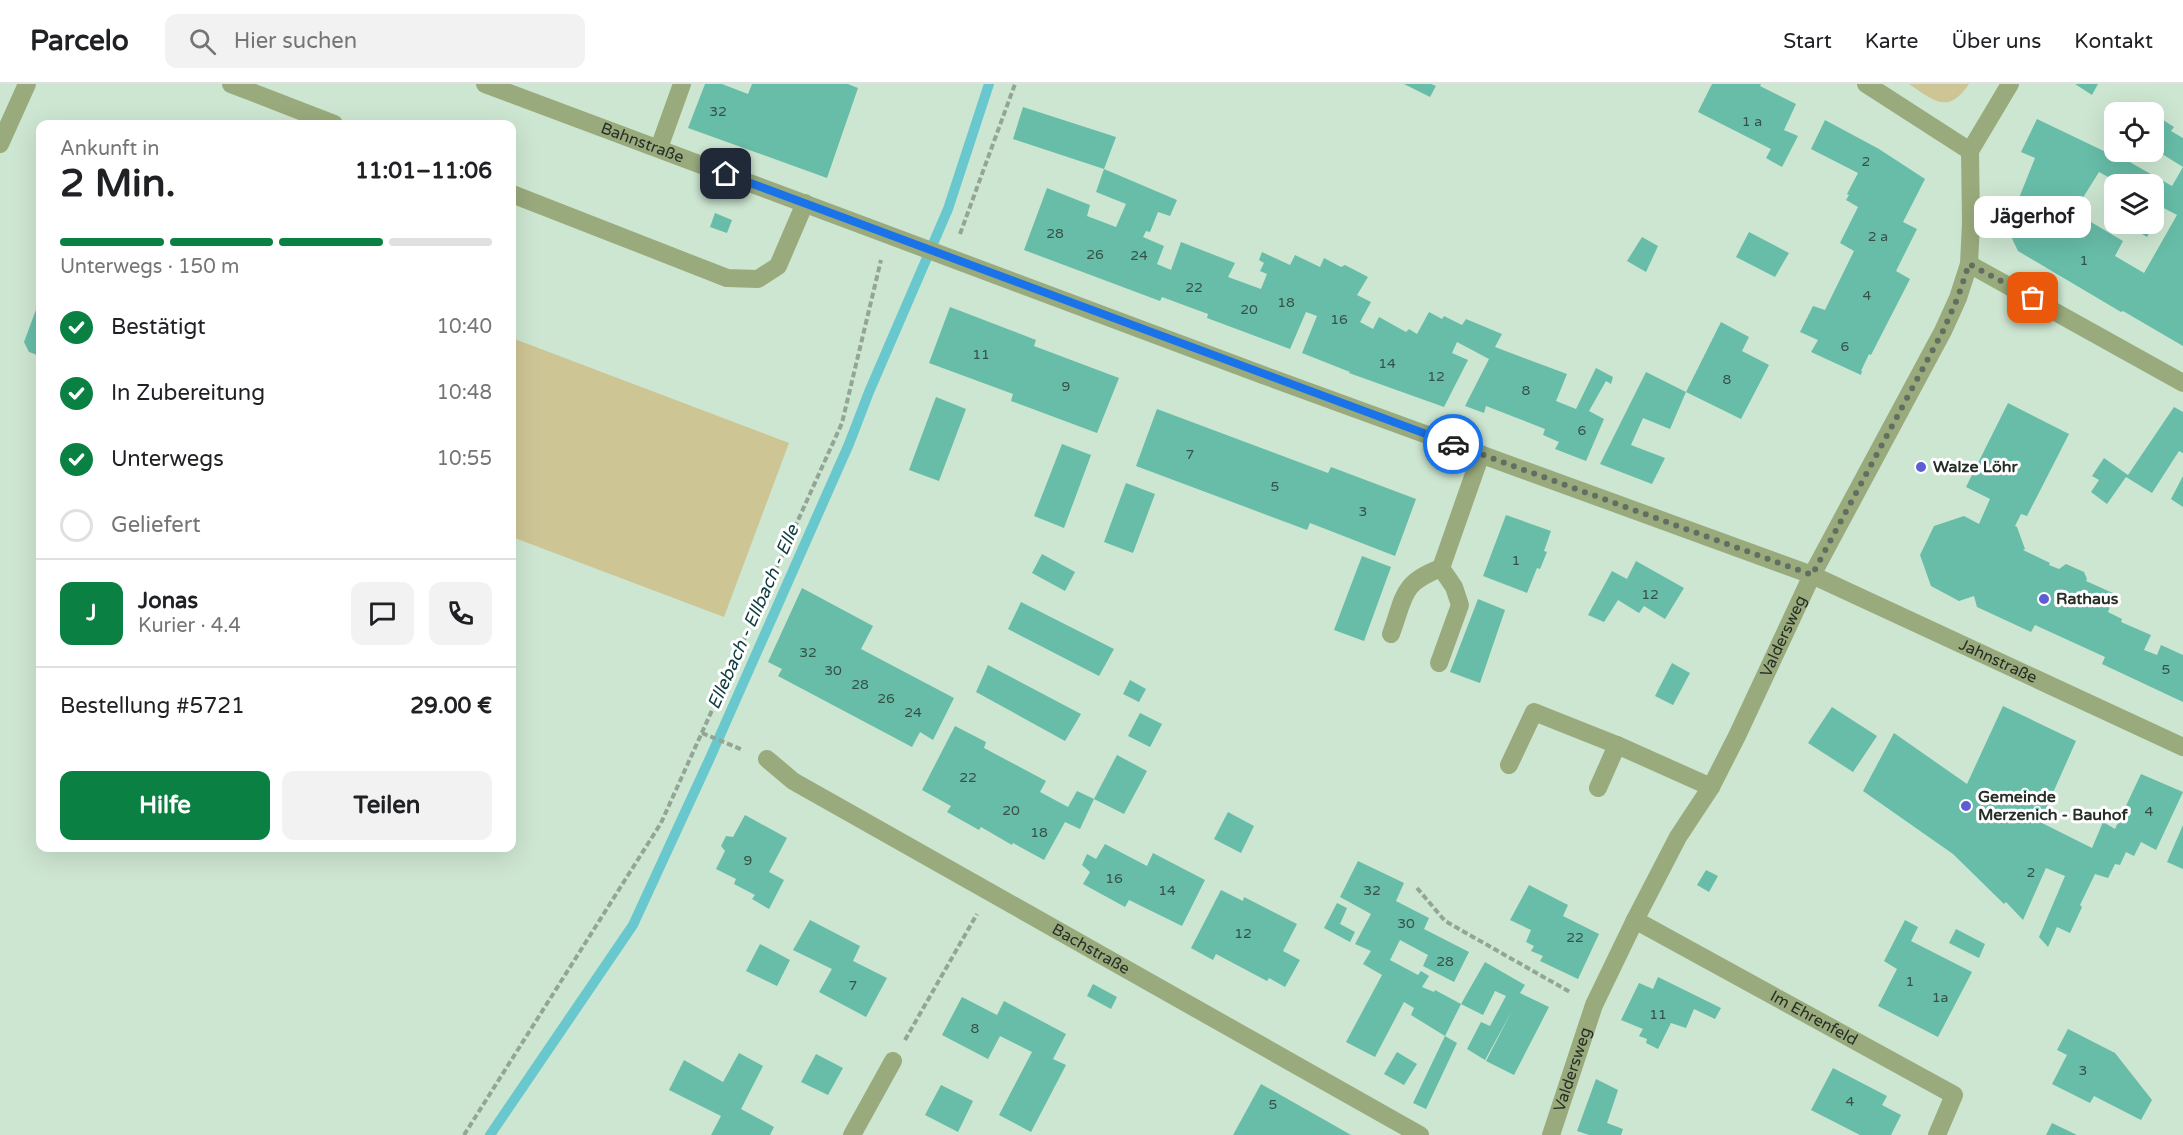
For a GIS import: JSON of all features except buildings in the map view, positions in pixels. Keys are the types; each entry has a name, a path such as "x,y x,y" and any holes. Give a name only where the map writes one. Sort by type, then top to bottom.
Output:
{"street":[{"path":"0,144 27,84"},
{"path":"231,84 324,120"},
{"name":"Bahnstraße","path":"485,84 1812,575"},
{"path":"659,148 682,84"},
{"path":"1866,84 1970,151 2010,84"},
{"name":"Valdersweg","path":"1551,1135 1594,1005 1635,920 1678,837 1711,788 1812,575 1943,331 1958,297 1969,264 1970,151"},
{"path":"516,196 727,278 758,279 778,266 806,203"},
{"path":"1969,264 2183,382"},
{"path":"1441,568 1481,454"},
{"path":"1391,634 1408,586 1421,575 1441,568"},
{"path":"1438,663 1460,605 1454,587 1441,568"},
{"name":"Jahnstraße","path":"1812,575 2183,747"},
{"path":"1509,765 1534,712 1617,745 1711,788"},
{"path":"1598,788 1617,745"},
{"name":"Bachstraße","path":"767,759 793,781 1420,1135"},
{"name":"Im Ehrenfeld","path":"1635,920 1954,1095 1937,1135"},
{"path":"852,1135 893,1061"}],"path":[{"path":"951,257 1015,84"},
{"path":"464,1135 661,823 842,423 888,233"},
{"path":"702,733 767,759"},
{"name":"Valdersweg","path":"1417,888 1445,921 1594,1005"},
{"path":"893,1061 990,892"}],"shaded area":[{"path":"1909,84 1969,84 1954,99 1940,102 1926,96"},
{"path":"516,340 789,443 724,617 516,539"}],"waterway":[{"name":"Ellebach - Ellbach - Elle","path":"490,1135 633,925 710,758 849,444 948,209 989,84"}],"way so far":[{"path":"1453,444 1812,575 1943,331 1969,264 2033,298"}],"place":[{"name":"Jägerhof","path":"2033,298"},
{"name":"Walze Löhr","path":"1921,467"},
{"name":"Rathaus","path":"2044,599"},
{"name":"Gemeinde Merzenich - Bauhof","path":"1966,806"}],"route":[{"path":"726,174 1453,444"}]}
